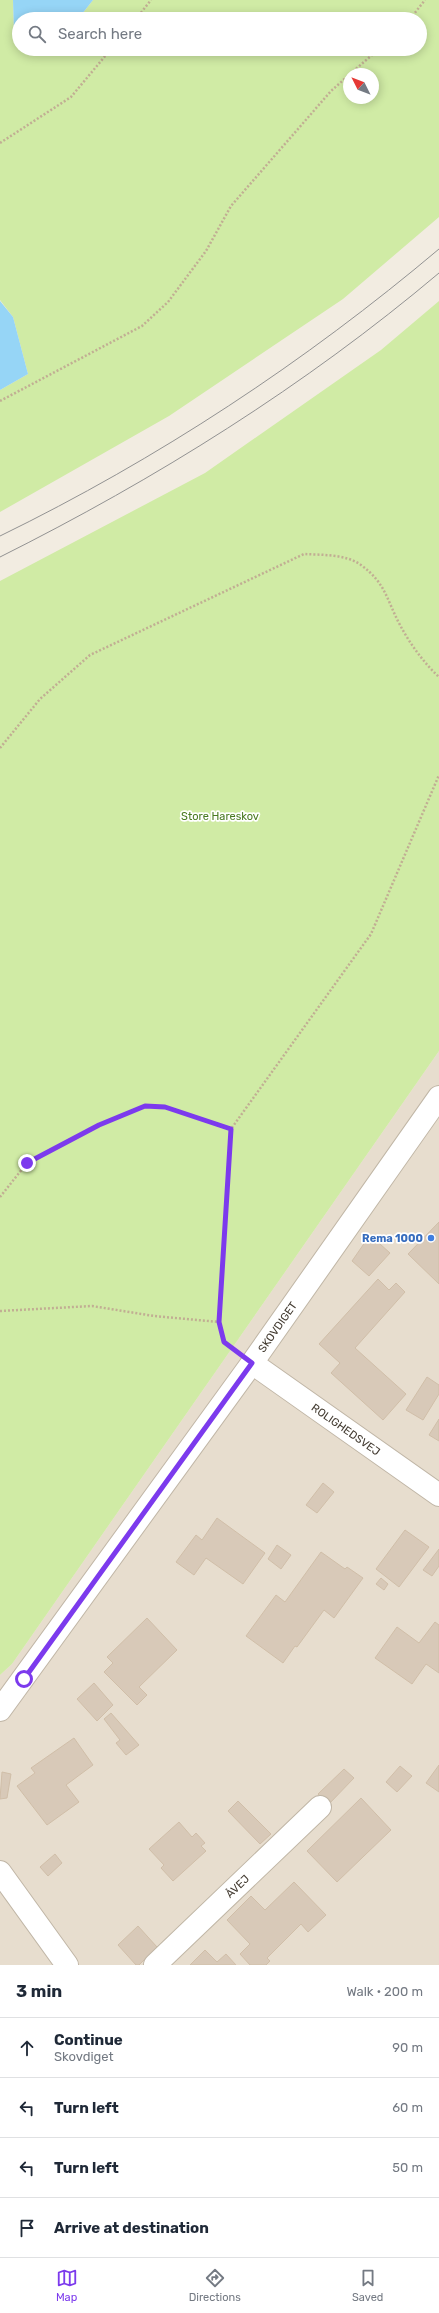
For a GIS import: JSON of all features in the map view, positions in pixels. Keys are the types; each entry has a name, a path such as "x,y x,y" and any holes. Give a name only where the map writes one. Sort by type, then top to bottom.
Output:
{"street":[{"name":"SKOVDIGET","path":"0,1710 252,1363 439,1097"},
{"name":"ROLIGHEDSVEJ","path":"252,1363 439,1495"},
{"name":"ÅVEJ","path":"155,1965 320,1807"},
{"path":"0,1872 67,1965"}],"path":[{"path":"142,12 151,0"},
{"path":"416,12 425,0"},
{"path":"0,143 71,96 105,56"},
{"path":"358,68 371,56"},
{"path":"0,401 142,326 168,302 201,257 231,206 331,91 343,81"},
{"path":"0,748 40,699 90,655 304,554 336,556 360,564 384,588 400,626 429,667 439,677"},
{"path":"252,1363 224,1342 219,1322 231,1129 371,934 439,775"},
{"path":"0,1197 27,1163 99,1125 145,1106 165,1107 231,1129"},
{"path":"0,1311 92,1306 154,1316 219,1322"}],"shaded area":[{"path":"439,1051 439,1965 0,1965 0,1675 12,1664"}],"green space":[{"path":"0,0 13,0 12,56 427,56 427,12 84,12 93,0 439,0 439,217 343,299 169,416 0,512 0,390 28,374 13,317 0,300"},
{"name":"Store Hareskov","path":"439,301 439,1051 12,1664 0,1675 0,581 205,473 381,350"}],"water":[{"path":"13,0 93,0 84,12 13,12"},
{"path":"0,301 13,317 28,374 0,390"}],"building":[{"name":"Rema 1000","path":"439,1222 439,1284 408,1254"},
{"path":"370,1235 390,1253 369,1276 352,1261"},
{"path":"378,1279 389,1290 396,1283 405,1292 355,1348 406,1394 383,1420 331,1373 340,1363 319,1344"},
{"path":"427,1377 439,1385 439,1394 423,1420 406,1410"},
{"path":"439,1419 439,1441 429,1435"},
{"path":"323,1483 334,1492 317,1513 306,1505"},
{"path":"217,1518 265,1553 243,1584 206,1558 194,1575 176,1562 196,1535 202,1540"},
{"path":"405,1530 429,1547 399,1587 376,1569"},
{"path":"277,1545 291,1555 281,1569 268,1559"},
{"path":"439,1549 439,1566 432,1576 423,1570"},
{"path":"321,1552 345,1569 347,1567 363,1578 334,1618 324,1610 297,1647 295,1646 283,1663 246,1636 276,1595 285,1602"},
{"path":"381,1578 388,1584 384,1590 376,1584"},
{"path":"147,1618 177,1650 139,1687 147,1695 137,1705 104,1672 113,1663 107,1657"},
{"path":"435,1622 439,1625 439,1673 426,1664 412,1684 375,1658 397,1627 419,1643"},
{"path":"94,1683 113,1705 97,1721 77,1699"},
{"path":"111,1713 139,1745 126,1755 116,1743 120,1740 104,1719"},
{"path":"74,1738 93,1765 66,1785 79,1802 47,1825 17,1786 35,1773 31,1768"},
{"path":"439,1765 439,1792 426,1783"},
{"path":"400,1766 412,1776 397,1792 386,1782"},
{"path":"344,1769 354,1778 328,1805 318,1794"},
{"path":"2,1772 11,1774 7,1798 0,1799"},
{"path":"361,1798 391,1830 337,1882 307,1851"},
{"path":"238,1801 271,1834 260,1844 228,1811"},
{"path":"179,1822 192,1837 196,1833 205,1843 201,1846 206,1851 173,1881 161,1868 164,1865 149,1849"},
{"path":"55,1854 62,1863 48,1876 40,1867"},
{"path":"294,1882 326,1915 308,1932 301,1924 267,1958 270,1961 266,1965 250,1965 240,1954 250,1944 227,1920 251,1896 265,1910"},
{"path":"138,1926 157,1947 139,1965 136,1965 118,1945"},
{"path":"205,1950 217,1962 226,1954 236,1965 190,1965"}],"tram line":[{"path":"0,536 116,475 228,406 336,331 439,249"},
{"path":"0,557 116,496 228,428 336,354 439,273"}],"place":[{"name":"Rema 1000","path":"431,1238"}],"route":[{"path":"24,1679 252,1363 224,1342 219,1322 231,1129 165,1107 145,1106 99,1125 27,1163"}]}
